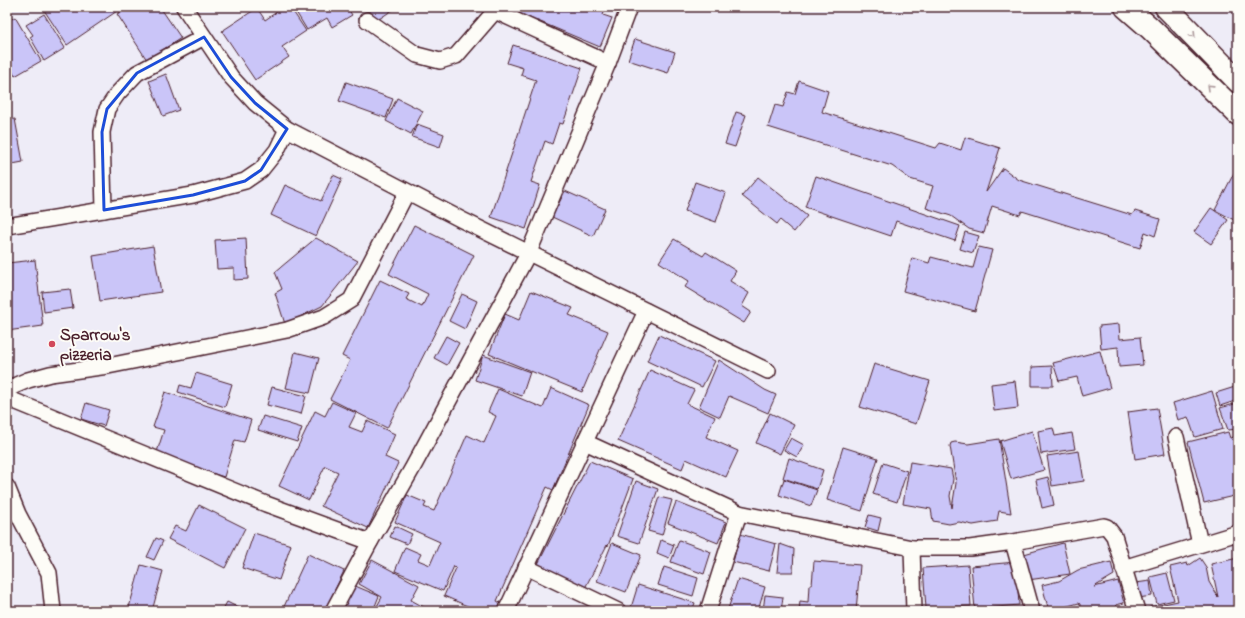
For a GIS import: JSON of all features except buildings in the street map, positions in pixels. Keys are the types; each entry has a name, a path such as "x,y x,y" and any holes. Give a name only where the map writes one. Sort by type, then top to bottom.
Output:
{"highway":[{"path":"1126,7 1150,28 1238,114"},
{"path":"1166,7 1238,81"}],"street":[{"path":"184,7 231,77 255,103 287,129 407,192 768,371"},
{"path":"333,611 370,542 412,469 529,252 608,62 629,7"},
{"path":"367,20 417,55 440,61 456,56 494,9 608,62"},
{"path":"104,210 102,132 107,109 118,93 136,73 204,37"},
{"path":"7,226 194,195 245,181 261,170 276,150 287,129"},
{"path":"7,389 28,380 50,374 108,366 287,330 324,317 351,300 407,192"},
{"path":"506,611 646,311"},
{"path":"7,398 266,504 370,542"},
{"path":"1176,437 1200,544"},
{"path":"585,442 738,513 912,548 970,548 1104,526 1107,527 1114,536 1137,611"},
{"path":"7,487 18,514 49,573 54,611"},
{"path":"708,611 738,513"},
{"path":"1124,568 1238,533"},
{"path":"1013,542 1032,611"},
{"path":"912,548 914,611"},
{"path":"526,568 618,611"}],"highlighted area":[{"path":"204,37 231,77 255,103 287,129 261,170 245,181 193,195 104,210 102,132 107,109 137,73"}],"place":[{"name":"Sparrow's pizzeria","path":"52,344"}]}
